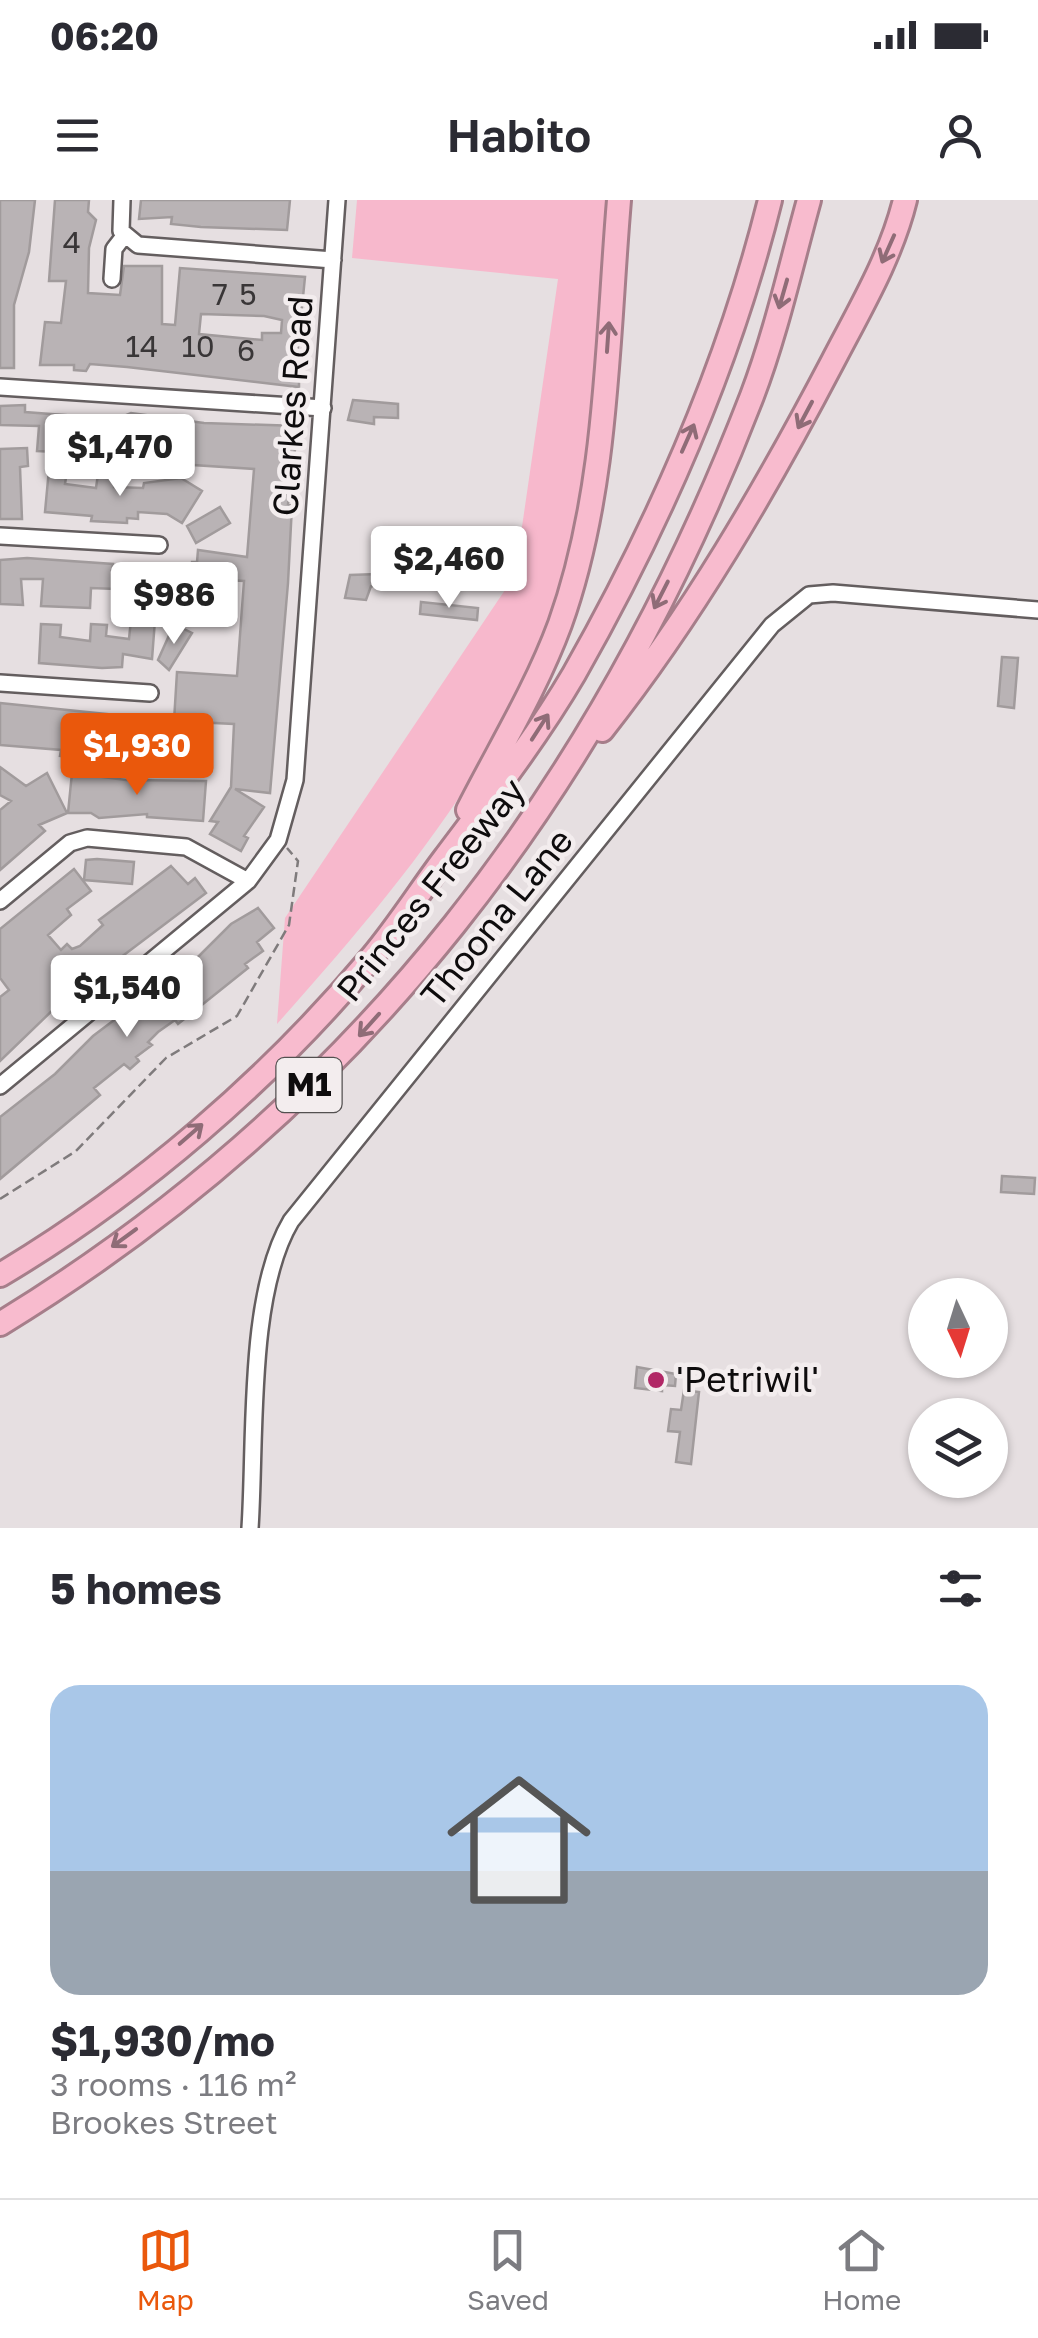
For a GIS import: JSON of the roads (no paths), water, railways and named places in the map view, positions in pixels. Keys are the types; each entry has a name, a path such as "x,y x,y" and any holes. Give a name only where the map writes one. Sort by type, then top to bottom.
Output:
{"highway":[{"path":"442,862 536,681 578,562 603,407 619,200"},
{"name":"Princes Freeway","path":"0,1275 138,1180 295,1043 375,954 514,768 573,676 638,554 732,330 770,200"},
{"name":"Princes Freeway","path":"0,1324 232,1158 360,1036 464,916 560,784 685,549 752,394 809,200"},
{"path":"560,784 645,676 778,467 866,297 905,200"}],"street":[{"path":"122,200 120,226 124,236 138,245 332,260"},
{"name":"Clarkes Road","path":"0,1086 248,880 276,843 296,780 336,200"},
{"path":"112,280 114,249 124,236"},
{"path":"0,387 38,386 323,408"},
{"path":"0,536 159,545"},
{"name":"Thoona Lane","path":"250,1528 264,1294 283,1233 772,625 809,595 1038,610"},
{"path":"0,683 150,694"},
{"path":"0,901 70,843 87,838 186,847 248,880"}],"place":[{"name":"'Petriwil'","path":"656,1380"}]}
